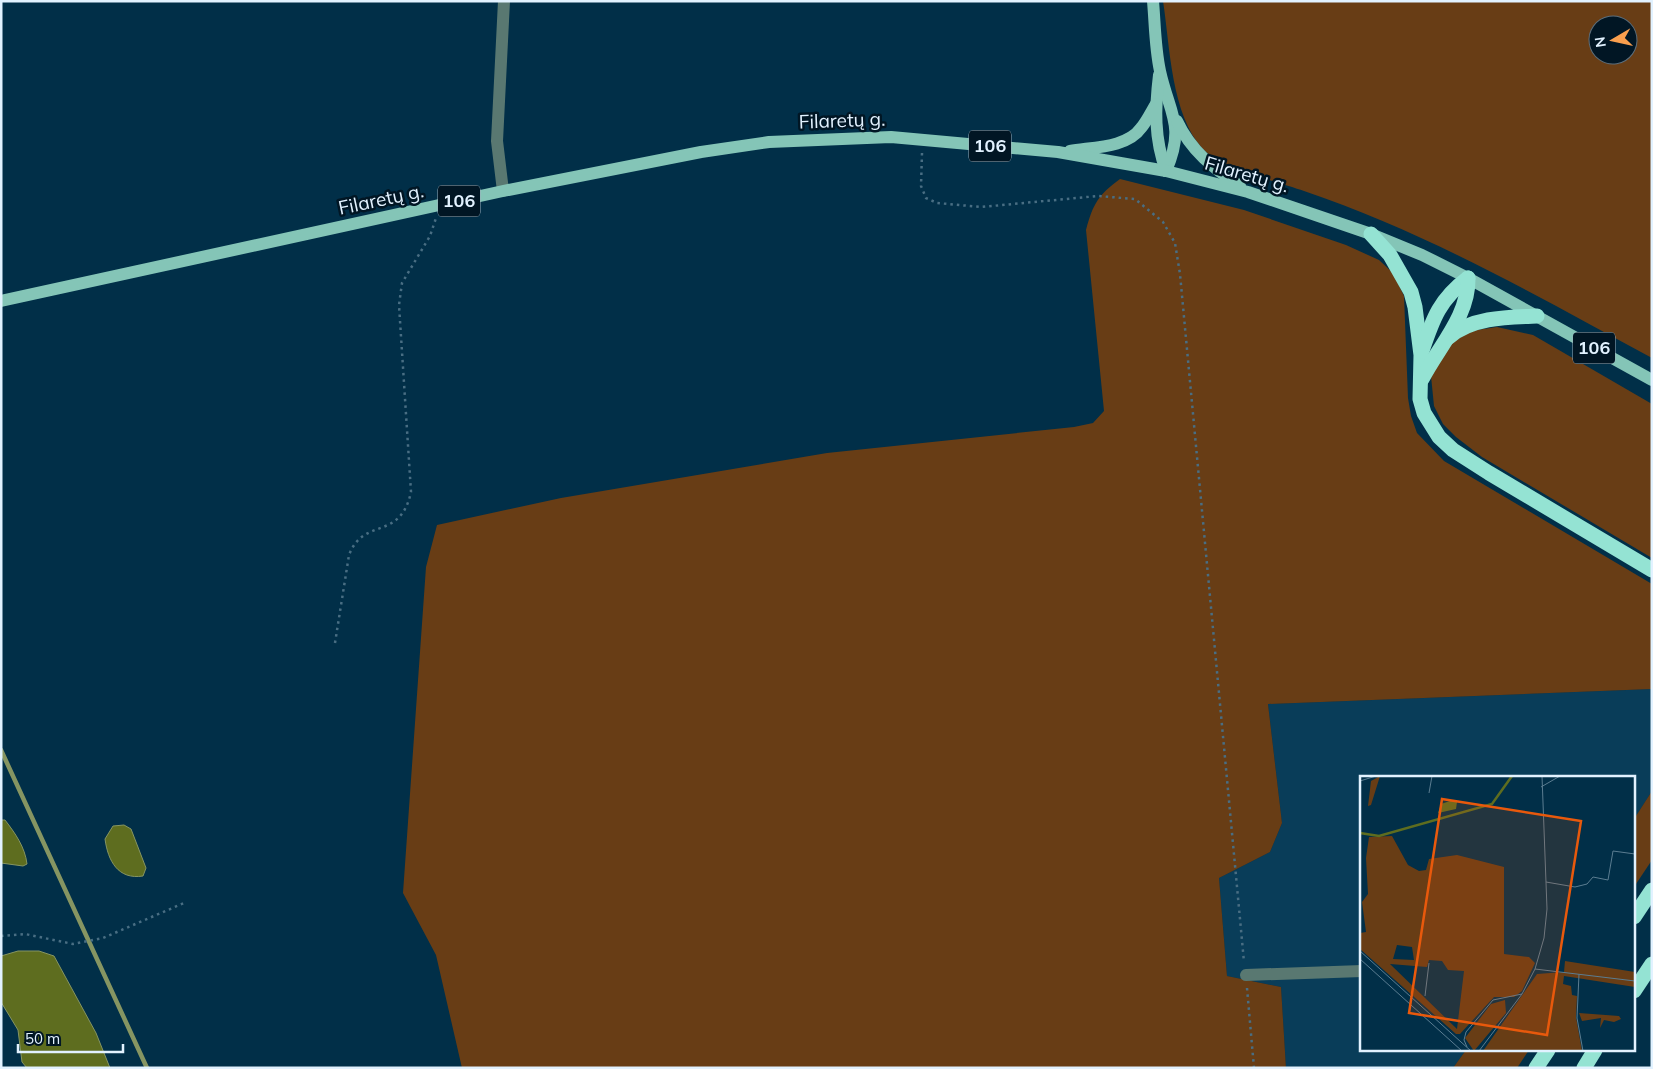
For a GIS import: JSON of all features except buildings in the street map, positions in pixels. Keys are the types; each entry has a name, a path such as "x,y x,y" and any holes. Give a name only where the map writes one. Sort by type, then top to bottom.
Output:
{"highway":[{"path":"1371,234 1390,255 1411,292 1415,306 1421,355 1420,384 1424,413 1439,437 1452,450 1652,570"},
{"path":"1421,355 1434,317 1444,300 1468,278"},
{"path":"1420,384 1468,294 1468,278"},
{"path":"1444,342 1465,326 1510,317 1537,316"},
{"path":"1636,914 1652,890"},
{"path":"1636,988 1652,964"},
{"path":"1584,1068 1594,1052"}],"main road":[{"path":"1153,1 1160,70 1156,104 1157,138 1166,171"},
{"path":"1160,70 1175,115 1189,143 1204,160 1248,192"},
{"path":"1058,152 1107,145 1131,136 1140,130 1156,104"},
{"path":"1166,171 1176,144 1175,115"},
{"name":"Filaretų g.","path":"1,301 503,191 693,153 769,142 857,137 922,139 1058,152 1166,171 1248,192 1371,234 1422,255 1468,278 1652,380"}],"street":[{"path":"503,191 497,141 504,1"},
{"path":"1246,975 1360,971"}],"path":[{"path":"922,139 920,186 926,198 937,203 981,207 1098,196 1134,200 1163,222 1175,243 1180,274 1254,1068"},
{"path":"335,643 349,555 353,544 367,533 397,522 407,510 411,492 399,305 402,282 430,236 435,225 437,206"},
{"path":"1,936 24,934 73,944 103,938 184,903"}],"shaded area":[{"path":"1163,1 1652,1 1652,358 1524,289 1438,246 1349,207 1250,174 1211,156 1192,135 1184,118 1170,59"},
{"path":"1120,179 1244,210 1346,245 1379,260 1393,273 1404,296 1408,398 1411,416 1417,433 1444,461 1652,584 1652,689 1268,704 1282,823 1270,852 1219,878 1227,976 1281,987 1286,1068 462,1068 436,955 403,893 426,567 437,525 561,498 827,453 1074,427 1093,423 1104,411 1086,230 1091,213 1101,195"},
{"path":"1497,327 1533,335 1652,404 1652,558 1482,457 1456,437 1443,424 1434,406 1431,376 1446,347 1470,331"},
{"path":"1652,689 1652,791 1636,816 1636,776 1360,776 1360,1052 1465,1052 1453,1068 1286,1068 1281,987 1227,976 1219,878 1270,852 1282,823 1268,704"},
{"path":"1652,791 1652,860 1636,884 1636,816"},
{"path":"1,820 5,820 19,840 27,864 23,866 1,863"},
{"path":"124,825 131,829 146,868 143,876 127,875 121,872 112,861 106,847 105,839 113,826"},
{"path":"18,951 39,951 54,956 96,1033 110,1068 27,1068 22,1062 18,1030 1,1002 1,956"},
{"path":"1465,1052 1528,1052 1517,1068 1453,1068"}],"waterway":[{"path":"1,750 147,1068"}]}
